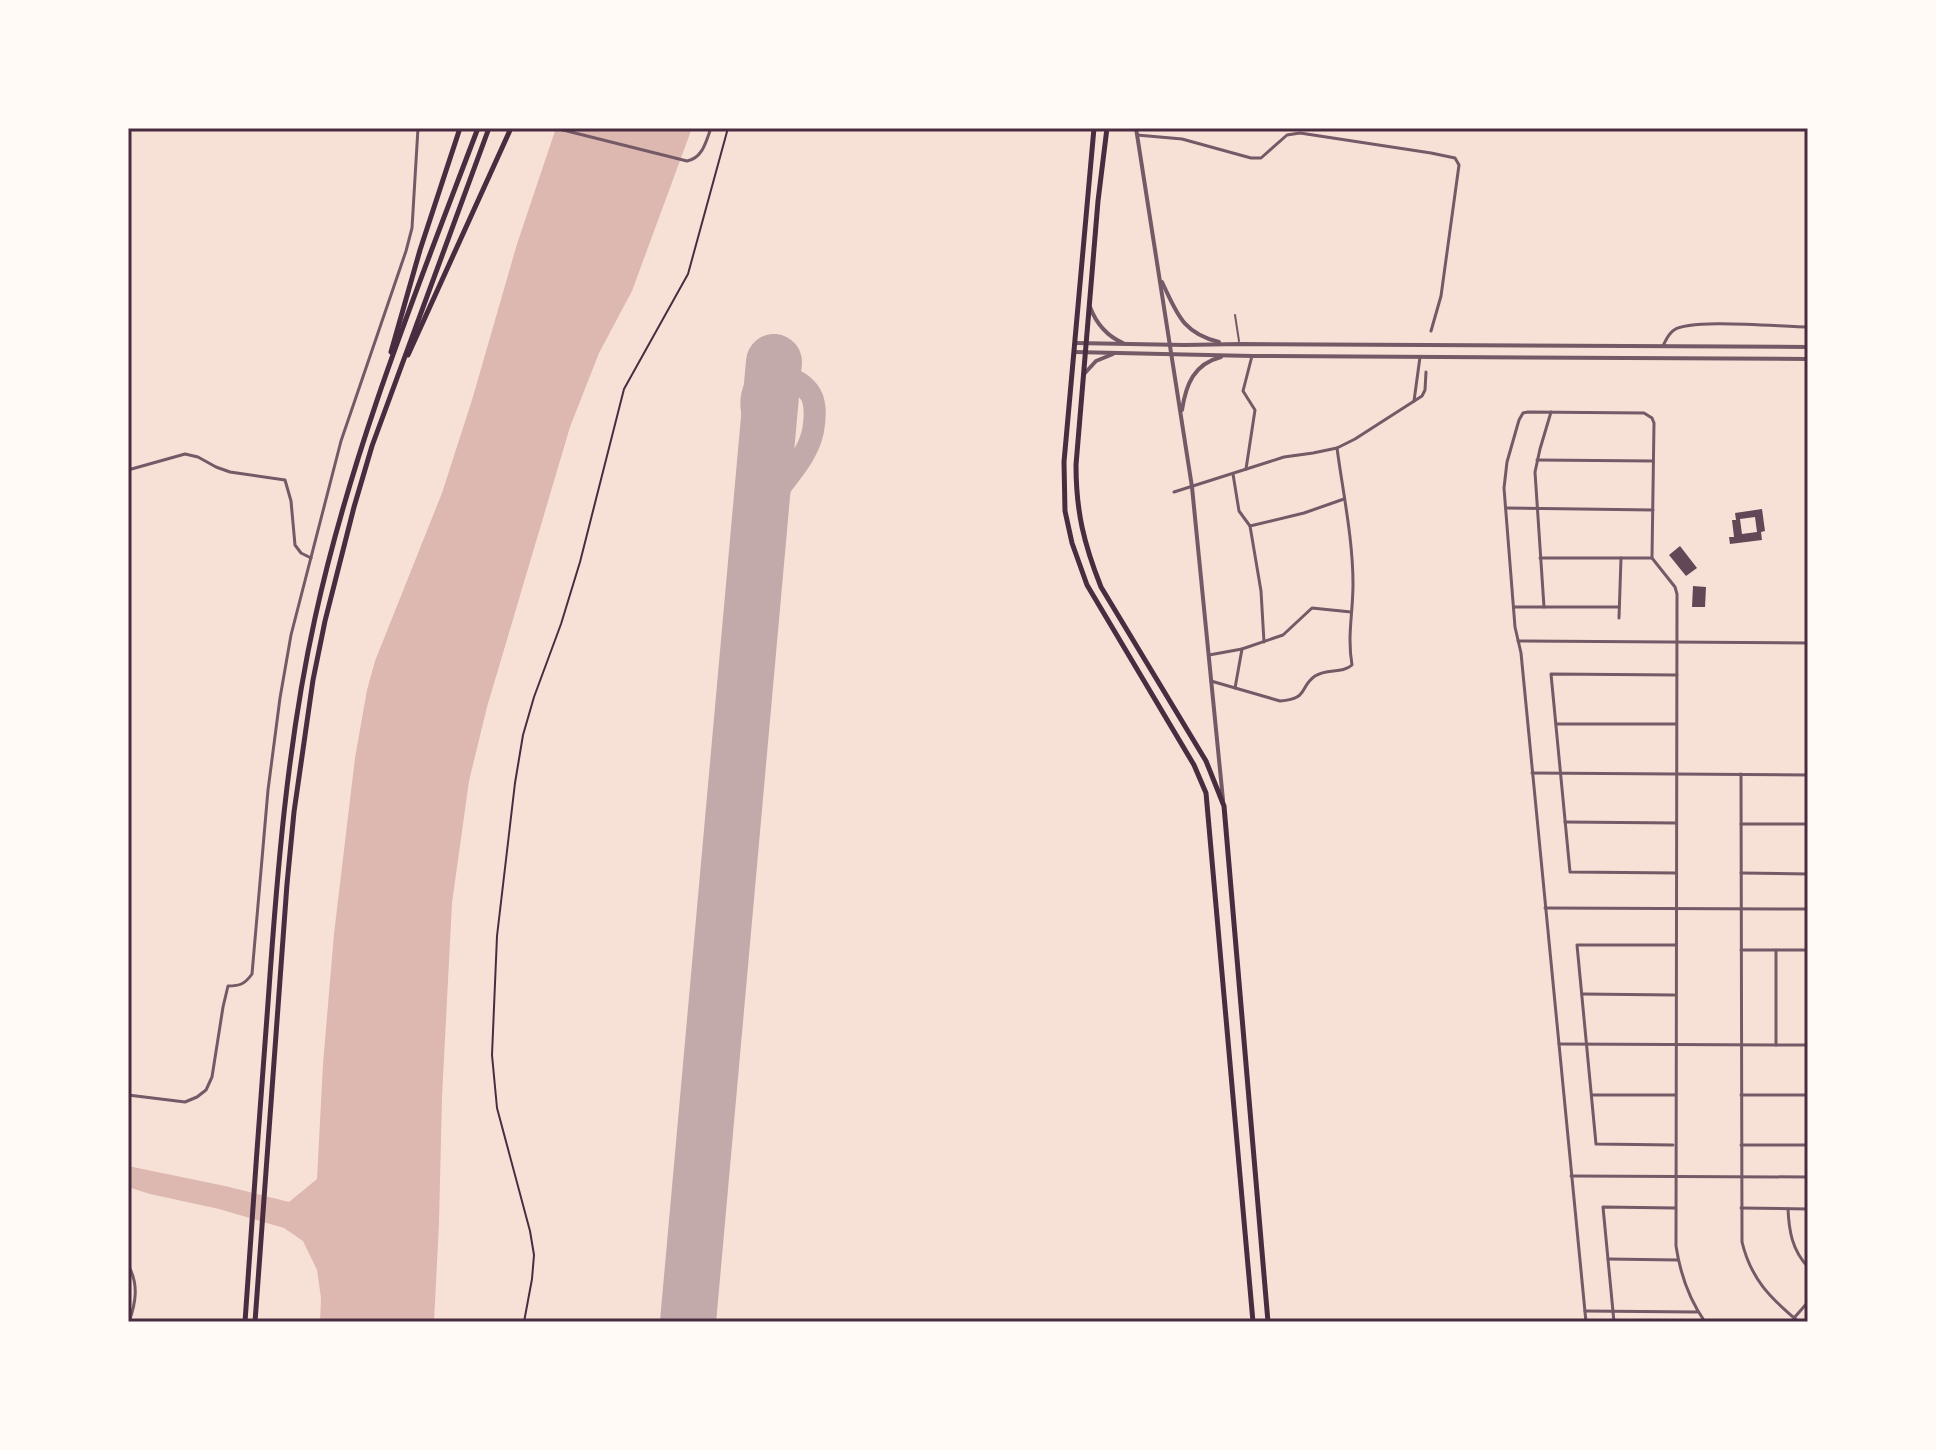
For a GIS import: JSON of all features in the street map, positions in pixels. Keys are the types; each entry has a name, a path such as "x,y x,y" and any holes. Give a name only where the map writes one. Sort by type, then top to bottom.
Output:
{"main road":[{"path":"245,1322 276,884 303,677 343,503 460,128"},
{"path":"378,396 478,128"},
{"path":"255,1322 294,812 325,621 372,446 489,128"},
{"path":"388,400 511,128"},
{"path":"1094,128 1064,462 1065,511 1072,543 1087,585 1194,765 1206,793 1252,1322"},
{"path":"1107,128 1076,465 1081,531 1108,599 1206,761 1224,806 1270,1322"}],"street":[{"path":"128,1095 185,1102 206,1090 212,1077 228,986 246,983 252,974 268,790 291,635 341,441 412,228 418,128"},
{"path":"555,128 687,161 700,154 711,128"},
{"path":"1136,128 1192,487 1224,806"},
{"path":"1137,135 1182,139 1251,158 1261,158 1282,138 1293,133 1455,158 1459,165 1448,249 1441,296 1431,331"},
{"path":"1159,275 1188,328 1200,336 1225,344"},
{"path":"1089,305 1106,332 1125,344"},
{"path":"1663,346 1671,333 1683,327 1730,324 1808,327"},
{"path":"1075,343 1808,347"},
{"path":"1074,352 1808,359"},
{"path":"1084,375 1096,361 1118,352"},
{"path":"1181,416 1186,390 1193,375 1204,364 1227,355"},
{"path":"1246,469 1255,410 1243,391 1252,356"},
{"path":"1414,401 1420,357"},
{"path":"1174,492 1284,457 1337,448 1422,396 1426,372"},
{"path":"1586,1322 1504,488 1507,462 1519,420 1523,413 1528,412 1648,415 1654,423 1652,558 1677,594 1675,1208 1678,1260 1687,1289 1705,1322"},
{"path":"1544,607 1535,485 1537,460 1551,412"},
{"path":"1211,681 1280,701 1289,700 1303,693 1318,674 1348,669 1352,665 1348,641 1353,584 1337,448"},
{"path":"128,470 185,454 194,455 230,472 285,480 291,501 295,545 301,553 311,558"},
{"path":"1537,460 1653,461"},
{"path":"1233,473 1239,511 1250,526 1261,591 1264,642"},
{"path":"1250,526 1345,499"},
{"path":"1506,508 1653,510"},
{"path":"1540,558 1652,558"},
{"path":"1619,618 1621,558"},
{"path":"1514,607 1619,607"},
{"path":"1209,655 1242,649 1283,635 1312,608 1351,612"},
{"path":"1518,641 1808,643"},
{"path":"1235,688 1242,649"},
{"path":"1676,873 1570,872 1551,674 1677,675"},
{"path":"1556,724 1677,724"},
{"path":"1532,773 1808,775"},
{"path":"1741,774 1742,1242 1750,1268 1764,1290 1799,1322"},
{"path":"1565,822 1676,823"},
{"path":"1741,824 1808,824"},
{"path":"1741,873 1808,874"},
{"path":"1545,908 1808,909"},
{"path":"1675,1145 1596,1144 1577,945 1676,945"},
{"path":"1741,950 1808,950"},
{"path":"1776,950 1776,1045"},
{"path":"1582,994 1676,995"},
{"path":"1559,1044 1808,1045"},
{"path":"1592,1095 1675,1095"},
{"path":"1741,1095 1808,1095"},
{"path":"1741,1145 1808,1145"},
{"path":"1571,1176 1808,1177"},
{"path":"1614,1322 1603,1207 1675,1208"},
{"path":"1741,1208 1808,1209"},
{"path":"1788,1209 1790,1236 1808,1267"},
{"path":"1608,1259 1678,1260"},
{"path":"128,1265 136,1293 129,1322"},
{"path":"1794,1318 1808,1302"},
{"path":"1585,1311 1698,1312"}],"lane":[{"path":"1235,315 1240,344"}],"path":[{"path":"524,1322 534,1255 497,1108 492,1055 497,936 523,735 580,562 624,389 688,274 728,128"}],"shaded area":[{"path":"556,128 692,128 632,291 599,353 570,427 487,707 469,781 452,903 434,1322 320,1322 317,1270 303,1241 284,1228 128,1187 128,1166 289,1202 317,1179 334,934 355,758 367,690 375,661 442,493 517,244"}],"building":[{"path":"1762,509 1765,531 1761,532 1762,540 1730,544 1729,537 1734,537 1732,520 1736,520 1735,513","holes":["1755,517 1757,532 1742,534 1740,519"]},
{"path":"1680,546 1697,568 1686,576 1669,555"},
{"path":"1693,586 1706,587 1705,607 1692,607"}],"taxiway":[{"path":"758,539 763,515 804,454 814,427 811,395 792,378 767,376 760,380 752,394 763,484"}],"runway":[{"path":"688,1322 774,362"}]}
